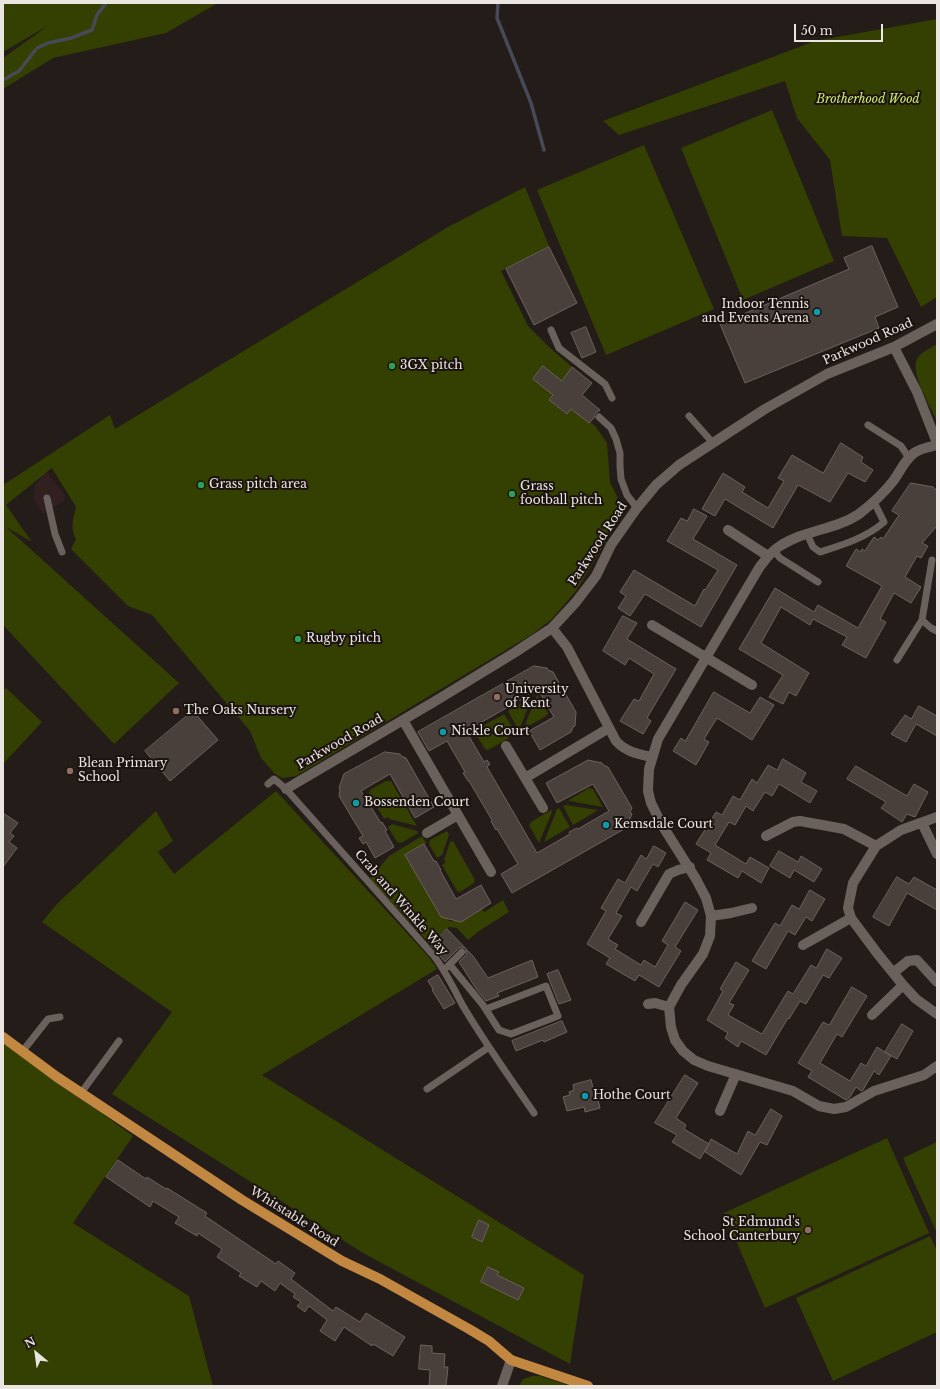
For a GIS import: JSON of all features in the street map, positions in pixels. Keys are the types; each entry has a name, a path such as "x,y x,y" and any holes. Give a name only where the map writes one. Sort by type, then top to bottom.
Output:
{"main road":[{"name":"Whitstable Road","path":"3,1037 80,1092 269,1217 342,1261 380,1279 469,1328 489,1341 511,1360 588,1386"}],"street":[{"name":"Parkwood Road","path":"286,789 514,653 552,628 576,602 596,576 611,545 637,508 656,485 678,465 765,409 827,374 894,347 937,324"},
{"path":"894,347 916,392 937,444 915,452 874,502 857,515 842,523 796,538 779,546 771,553 759,568 707,658 658,738 649,769 648,791 662,825 690,867 706,898 711,916 710,936 703,954 681,985 669,1007 671,1026 675,1040 683,1051 694,1060 708,1066 793,1091 819,1106 834,1109 846,1107 874,1091 924,1075 937,1066"},
{"path":"728,530 771,553"},
{"path":"652,625 752,685"},
{"path":"552,628 567,647 613,737 621,746 632,752 652,757"},
{"path":"403,720 491,872"},
{"path":"525,778 609,728"},
{"path":"506,746 543,808"},
{"path":"427,833 458,815"},
{"path":"937,817 901,830 876,846 853,882 848,908 851,918 893,973 916,999 937,1014"},
{"path":"766,836 791,819 844,829 876,846"},
{"path":"922,823 937,854"},
{"path":"641,922 669,874 690,867"},
{"path":"711,916 752,908"},
{"path":"804,945 851,918"},
{"path":"893,973 908,961 917,960 937,982"},
{"path":"872,1015 903,984"},
{"path":"648,1004 655,1003 669,1007"},
{"path":"720,1111 736,1074"},
{"path":"502,1386 511,1360"}],"lane":[{"path":"551,330 559,348 605,384 612,398"},
{"path":"689,416 713,443"},
{"path":"599,417 611,428 616,439 620,453 622,479 627,495 637,508"},
{"path":"868,425 901,446 909,458"},
{"path":"47,498 55,534 62,552"},
{"path":"807,534 812,548 820,552 856,539 875,530 884,522 874,502"},
{"path":"771,553 818,582"},
{"path":"897,660 922,620 932,560"},
{"path":"922,620 937,631"},
{"name":"Crab and Winkle Way","path":"268,784 274,779 286,789 434,956 447,967 464,1006 489,1047 501,1060 534,1113"},
{"path":"462,952 447,967 486,1009 499,1030 511,1034 558,1016 546,986 486,1009"},
{"path":"22,1052 48,1019 53,1017 60,1018"},
{"path":"80,1092 119,1041"},
{"path":"427,1089 489,1047"}],"shaded area":[{"path":"46,472 65,495 64,501 49,511 42,513 33,498 35,485"}],"green space":[{"path":"3,3 218,3 166,33 53,58 3,89 3,58 49,25 3,52"},
{"name":"Brotherhood Wood","path":"937,19 937,297 921,307 887,238 842,236 830,160 797,118 785,81 619,135 603,121 815,41"},
{"path":"772,110 834,261 743,300 681,148"},
{"path":"644,145 714,309 606,355 537,190"},
{"path":"525,187 549,246 501,271 528,326 572,367 562,381 543,366 533,379 553,395 549,400 566,414 571,409 596,427 607,443 610,482 624,511 576,591 551,620 531,635 296,776 282,778 275,774 261,758 250,731 152,615 128,606 71,549 76,539 73,531 73,519 76,507 52,468 6,505 32,542 6,527 179,683 114,744 3,625 3,485 110,415 115,429 448,227"},
{"path":"937,344 937,421 919,382 916,373 916,365 917,359 921,354"},
{"path":"6,688 42,722 3,764 3,691"},
{"path":"537,695 548,713 546,716 527,727 525,725"},
{"path":"532,697 520,728 518,729 508,711"},
{"path":"504,714 515,731 512,733 479,728"},
{"path":"475,733 508,736 509,738 488,750 485,749"},
{"path":"386,781 391,781 417,826 389,819 388,817 384,819 369,794 370,790"},
{"path":"589,788 593,789 603,807 569,801 569,800"},
{"path":"276,791 428,956 437,969 262,1075 584,1275 570,1364 363,1253 112,1094 172,1012 42,922 57,904 156,811 173,841 158,852 174,874","holes":["479,1221 489,1225 482,1242 472,1237","488,1267 498,1272 497,1275 524,1288 518,1300 481,1282"]},
{"path":"566,805 598,810 573,825 563,806"},
{"path":"559,808 570,827 544,842 557,809"},
{"path":"551,810 552,812 539,843 529,825 531,822"},
{"path":"392,824 417,831 418,833 401,843 397,842 388,827"},
{"path":"447,831 449,835 442,855 437,858 429,844 430,840"},
{"path":"422,836 426,843 405,855 441,917 447,918 449,921 461,921 482,909 484,912 503,900 509,912 479,931 468,940 457,928 449,927 429,943 370,879 389,856"},
{"path":"453,841 475,880 474,883 460,892 457,891 442,865 446,862 444,860 450,842"},
{"path":"3,1041 133,1136 73,1223 189,1296 213,1386 3,1386"},
{"path":"887,1138 929,1233 765,1308 724,1213"},
{"path":"937,1142 937,1233 903,1158"},
{"path":"930,1236 937,1251 937,1332 833,1381 796,1298"},
{"path":"532,1376 540,1376 570,1386 519,1386 523,1379"}],"building":[{"name":"Indoor Tennis and Events Arena","path":"872,246 898,307 875,317 879,328 745,383 720,324 849,269 844,258"},
{"path":"549,247 577,303 534,325 506,269"},
{"path":"586,327 596,352 582,358 571,333"},
{"path":"543,366 562,381 572,367 592,383 582,395 600,410 595,414 594,418 589,423 571,409 567,414 549,400 553,395 533,379"},
{"path":"841,443 863,457 861,462 873,470 865,482 848,473 830,502 798,485 773,528 725,499 715,516 702,509 723,473 745,487 742,492 768,508 784,481 778,478 792,455 823,473"},
{"path":"911,483 933,487 937,491 937,526 922,543 928,546 921,558 917,556 905,577 921,587 911,603 894,593 880,619 886,622 866,658 842,645 847,637 813,619 810,625 781,607 761,643 809,673 796,696 789,692 783,704 769,697 783,675 739,649 775,588 814,612 818,605 858,628 882,586 846,566 856,549 861,552 862,549 865,551 874,537 878,540 881,537 883,539 899,515 892,511"},
{"path":"694,509 707,516 693,539 737,565 701,627 645,594 630,616 618,608 626,596 620,592 634,570 695,606 704,589 705,590 718,570 667,541 681,518 687,521"},
{"path":"623,616 637,623 627,639 676,669 647,718 651,721 643,734 620,721 634,699 639,701 654,674 629,658 625,665 603,651"},
{"path":"534,666 547,668 553,672 576,712 575,726 571,732 540,750 529,731 554,717 538,690 466,731 484,762 487,760 490,764 487,767 537,853 570,834 569,832 577,828 578,829 609,811 593,784 557,803 546,783 588,760 602,763 608,767 632,808 630,812 632,814 626,828 512,893 501,874 518,864 497,829 496,830 491,821 492,820 463,773 465,772 447,741 429,751 418,732"},
{"path":"714,692 750,713 760,697 774,705 752,740 717,718 704,739 709,742 696,765 673,751 681,738 685,741"},
{"path":"919,706 937,716 937,736 916,724 906,742 891,734 905,715 911,719"},
{"path":"193,711 218,740 170,781 145,751"},
{"name":"Bossenden Court","path":"385,752 400,754 406,758 434,807 415,818 390,774 361,791 387,830 385,831 394,847 375,858 366,842 363,844 359,838 363,836 339,796 339,788 344,774"},
{"path":"783,759 806,773 801,782 817,791 810,803 779,784 772,796 765,792 753,811 746,806 735,825 729,822 715,845 746,864 750,857 769,868 761,883 742,871 738,878 707,860 711,853 696,844 716,812 722,815 733,796 740,800 752,779 757,783 768,765 777,770"},
{"path":"856,766 907,796 914,784 928,792 915,817 907,814 902,822 881,808 886,802 847,779"},
{"path":"3,813 18,823 10,833 14,836 9,842 17,848 3,867"},
{"path":"424,844 434,861 436,861 456,899 481,885 491,903 461,922 441,917 405,855"},
{"path":"654,846 666,853 658,867 653,864 637,891 631,887 616,913 622,916 608,939 618,945 615,949 641,965 644,960 655,967 668,945 662,941 685,902 698,910 675,947 681,951 659,987 639,975 635,981 606,964 610,958 587,944 606,911 601,908 618,879 625,883 641,855 646,859"},
{"path":"779,851 798,862 801,856 822,869 814,882 794,870 790,878 770,866"},
{"path":"897,877 909,884 914,877 937,890 937,910 907,893 889,926 873,917"},
{"path":"810,890 825,899 812,921 806,917 795,935 788,931 766,969 752,961 775,923 780,926 792,905 799,909"},
{"path":"447,929 473,956 488,978 532,960 538,977 497,993 499,996 486,1001 459,962 467,954 466,949 463,947 459,948 445,962 431,945"},
{"path":"827,949 842,958 829,978 823,975 806,1004 800,1001 766,1055 741,1041 738,1047 725,1038 728,1033 707,1020 723,991 720,989 736,962 749,970 729,1003 734,1005 728,1015 762,1034 788,991 793,994 811,965 816,968"},
{"path":"558,970 571,1000 559,1004 547,974"},
{"path":"438,975 455,1003 444,1009 428,981"},
{"path":"852,987 867,996 842,1037 837,1034 820,1063 850,1081 861,1063 866,1066 877,1047 891,1056 879,1075 874,1071 863,1090 861,1091 856,1087 850,1097 846,1100 808,1077 812,1071 798,1063 823,1022 829,1025"},
{"path":"562,1021 567,1032 544,1042 543,1040 516,1051 512,1041"},
{"path":"902,1024 913,1031 897,1059 885,1052"},
{"path":"685,1075 698,1083 676,1118 686,1125 684,1129 709,1144 700,1159 672,1142 677,1135 655,1123"},
{"name":"Hothe Court","path":"591,1080 594,1091 602,1089 604,1098 598,1100 600,1108 585,1112 584,1107 567,1111 563,1097 570,1095 569,1092 574,1090 573,1085"},
{"path":"771,1109 782,1116 767,1145 760,1142 741,1175 705,1152 711,1139 737,1154 748,1131 755,1135"},
{"path":"118,1160 146,1179 147,1177 166,1189 167,1188 207,1213 205,1216 276,1264 278,1261 295,1273 291,1279 333,1311 336,1307 360,1322 366,1313 405,1337 393,1356 373,1344 372,1346 344,1327 335,1341 320,1331 327,1320 309,1306 305,1312 297,1306 301,1302 293,1297 295,1294 280,1283 275,1291 261,1281 257,1287 239,1276 241,1273 217,1257 222,1249 198,1233 197,1236 175,1223 179,1217 153,1201 150,1207 106,1177"},
{"path":"479,1220 489,1225 482,1242 472,1237"},
{"path":"488,1267 499,1272 497,1275 524,1288 518,1300 481,1282"},
{"path":"421,1345 432,1346 432,1353 445,1354 444,1367 448,1367 446,1386 429,1386 430,1370 419,1369"}],"waterway":[{"path":"3,80 19,71 37,48 48,43 71,38 92,30 97,15 106,3"},
{"path":"498,3 497,18 531,103 544,150"}],"place":[{"name":"Indoor Tennis and Events Arena","path":"817,312"},
{"name":"3GX pitch","path":"392,366"},
{"name":"Grass pitch area","path":"201,485"},
{"name":"Grass football pitch","path":"512,494"},
{"name":"Rugby pitch","path":"298,639"},
{"name":"University of Kent","path":"497,697"},
{"name":"The Oaks Nursery","path":"176,711"},
{"name":"Nickle Court","path":"443,732"},
{"name":"Blean Primary School","path":"70,771"},
{"name":"Bossenden Court","path":"356,803"},
{"name":"Kemsdale Court","path":"606,825"},
{"name":"Hothe Court","path":"585,1096"},
{"name":"St Edmund's School Canterbury","path":"808,1230"}]}
